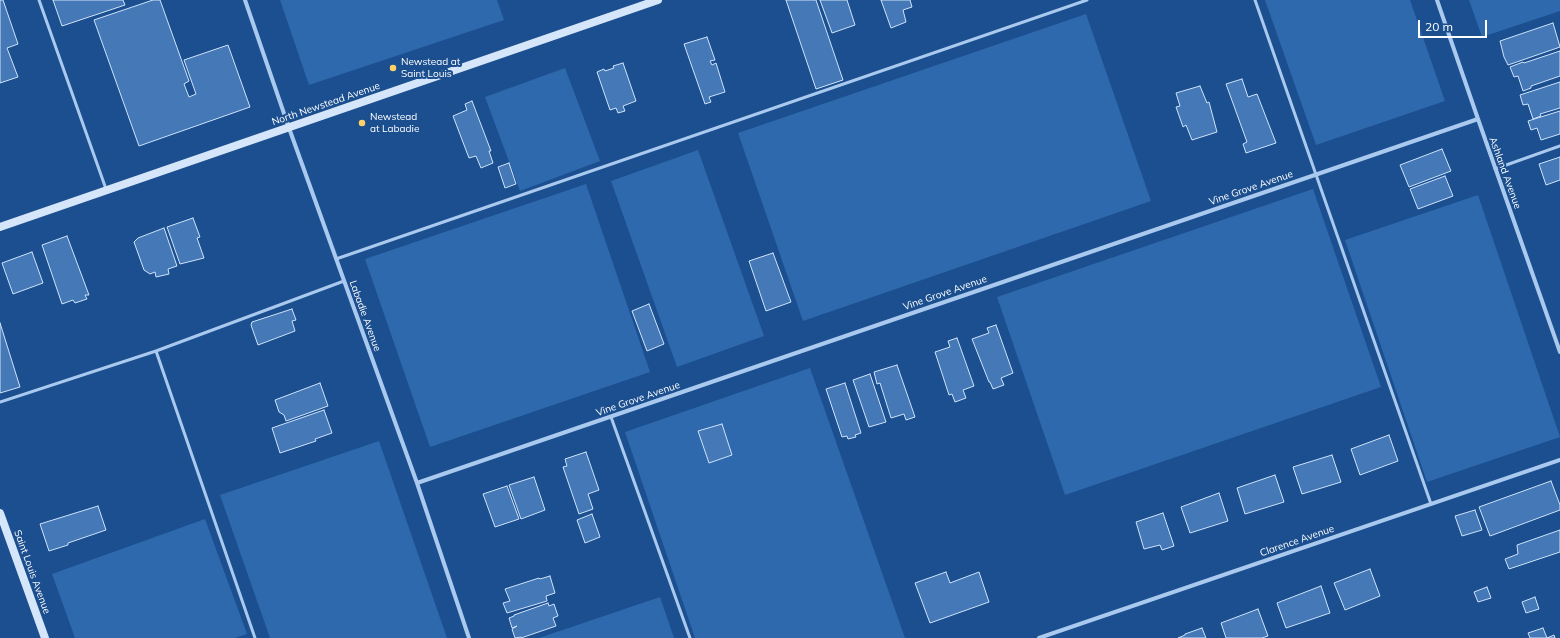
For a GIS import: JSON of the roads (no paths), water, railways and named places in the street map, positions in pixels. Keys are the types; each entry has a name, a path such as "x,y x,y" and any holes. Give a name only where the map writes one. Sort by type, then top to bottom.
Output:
{"street":[{"name":"Labadie Avenue","path":"245,0 289,128 417,483 469,638"},
{"name":"North Newstead Avenue","path":"0,227 658,0"},
{"name":"Ashland Avenue","path":"1437,0 1495,169 1558,338 1560,352"},
{"name":"Vine Grove Avenue","path":"417,483 1478,119"},
{"name":"Clarence Avenue","path":"1039,638 1560,460"},
{"name":"Saint Louis Avenue","path":"0,513 45,638"}],"lane":[{"path":"39,0 107,191"},
{"path":"336,259 1087,0"},
{"path":"1255,0 1431,504"},
{"path":"1495,169 1560,146"},
{"path":"0,402 156,351 344,281"},
{"path":"156,351 255,638"},
{"path":"610,416 690,638"}],"place":[{"name":"Newstead at Saint Louis","path":"393,68"},
{"name":"Newstead at Labadie","path":"362,123"}]}
